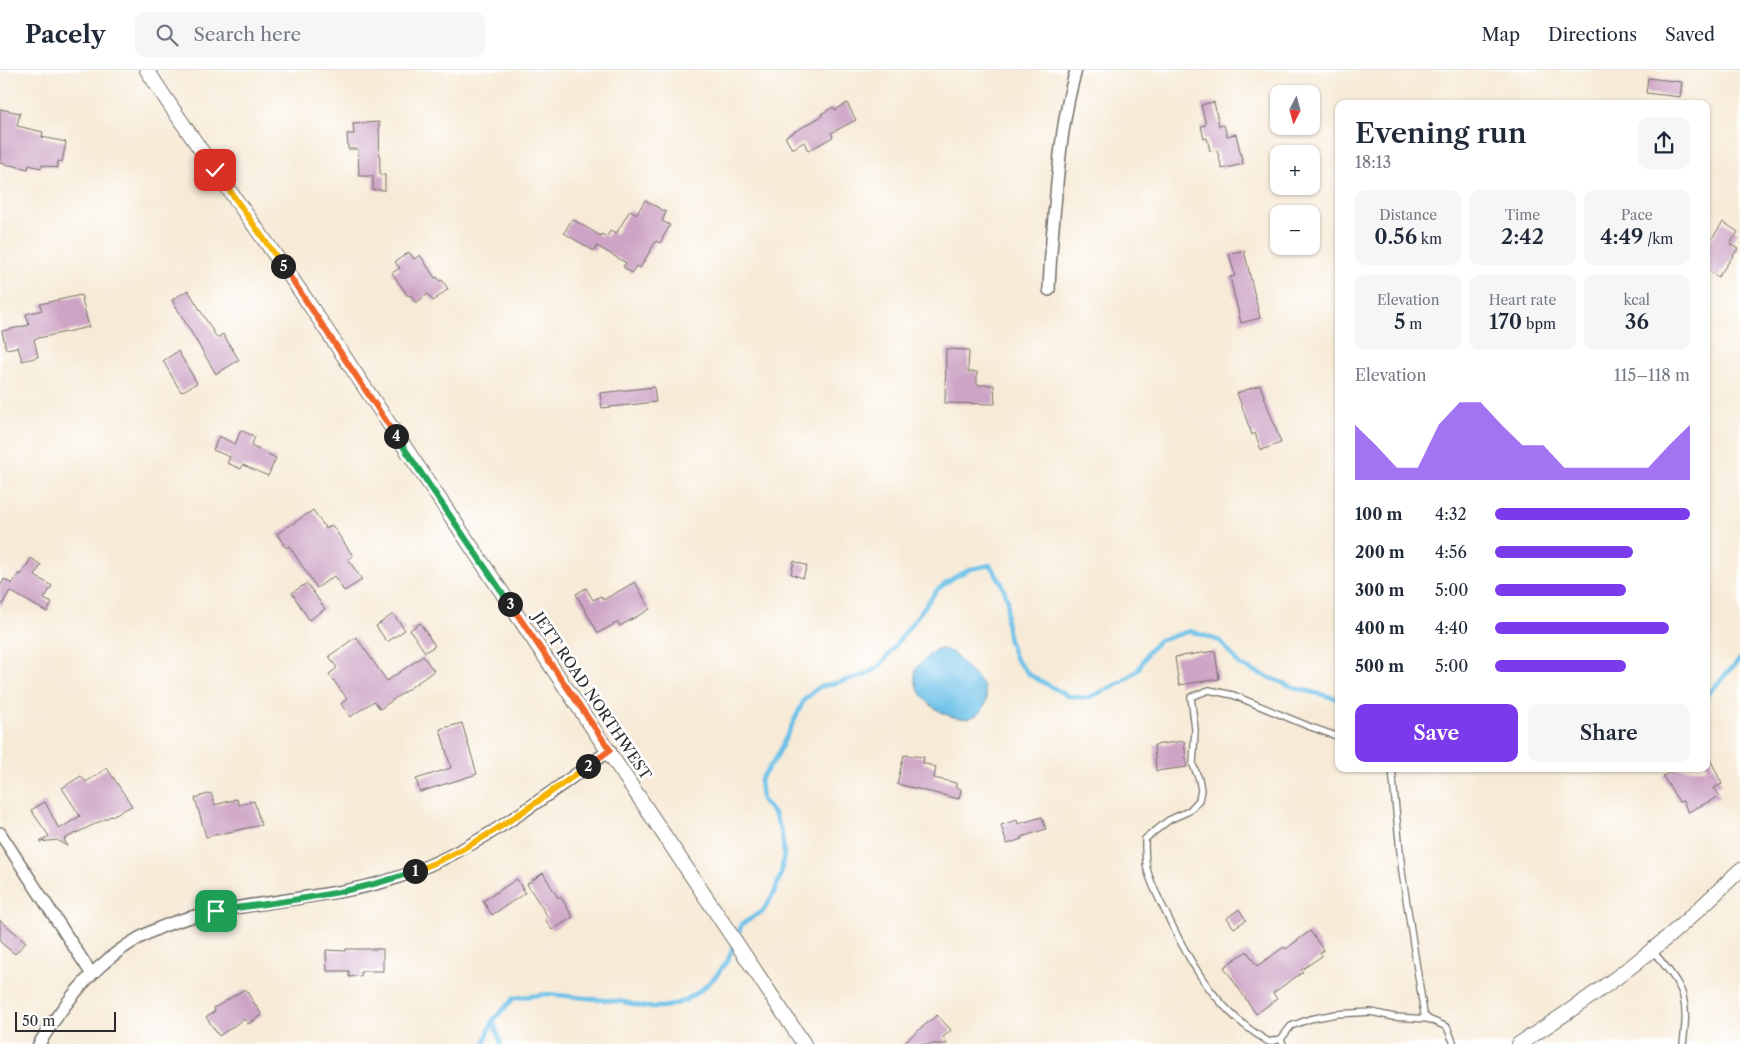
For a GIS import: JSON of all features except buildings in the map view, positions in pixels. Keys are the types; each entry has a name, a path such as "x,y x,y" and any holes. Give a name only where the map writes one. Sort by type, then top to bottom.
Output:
{"street":[{"name":"JETT ROAD NORTHWEST","path":"147,70 171,108 278,259 447,512 610,750 804,1044"},
{"path":"1049,290 1050,258 1062,134 1068,98 1076,70"},
{"path":"39,1044 72,995 91,974 110,957 157,929 184,919 216,911 355,890 392,880 430,866 492,833 610,750"},
{"path":"0,833 91,974"},
{"path":"1519,1044 1604,986 1652,950 1695,913 1740,870"}],"lane":[{"path":"1335,735 1308,726 1233,695 1209,690 1191,697 1194,729 1193,765 1201,790 1199,800 1189,811 1169,820 1145,839 1147,868 1154,888 1183,949 1198,974 1216,998 1258,1036 1269,1042 1282,1042 1291,1026 1310,1019 1336,1014 1371,1012 1394,1017 1428,1019 1447,1028 1454,1044"},
{"path":"1392,772 1402,872 1417,977 1424,1014 1428,1019"},
{"path":"1652,950 1682,995 1686,1023 1683,1044"}],"water":[{"path":"937,649 952,652 983,685 986,701 982,710 973,717 961,718 936,709 918,690 915,678 917,667"}],"waterway":[{"path":"737,937 742,924 763,911 774,893 781,874 784,854 782,834 775,815 762,800 760,780 776,758 804,700 819,687 863,676 880,666 937,590 953,578 971,569 990,565 1001,582 1008,601 1006,621 1009,641 1016,660 1030,675 1068,696 1088,698 1122,682 1138,670 1148,652 1158,641 1190,631 1220,641 1240,665 1296,688 1335,698"},
{"path":"1710,692 1740,659"},
{"path":"484,1044 493,1020 514,998 548,994 624,1002 644,1007 664,1007 684,1001 701,990 716,976 728,960 734,944"},
{"path":"493,1020 501,1044"}],"route":[{"path":"215,170 278,259 447,512 610,750 492,833 430,866 392,880 355,890 216,911"}]}
